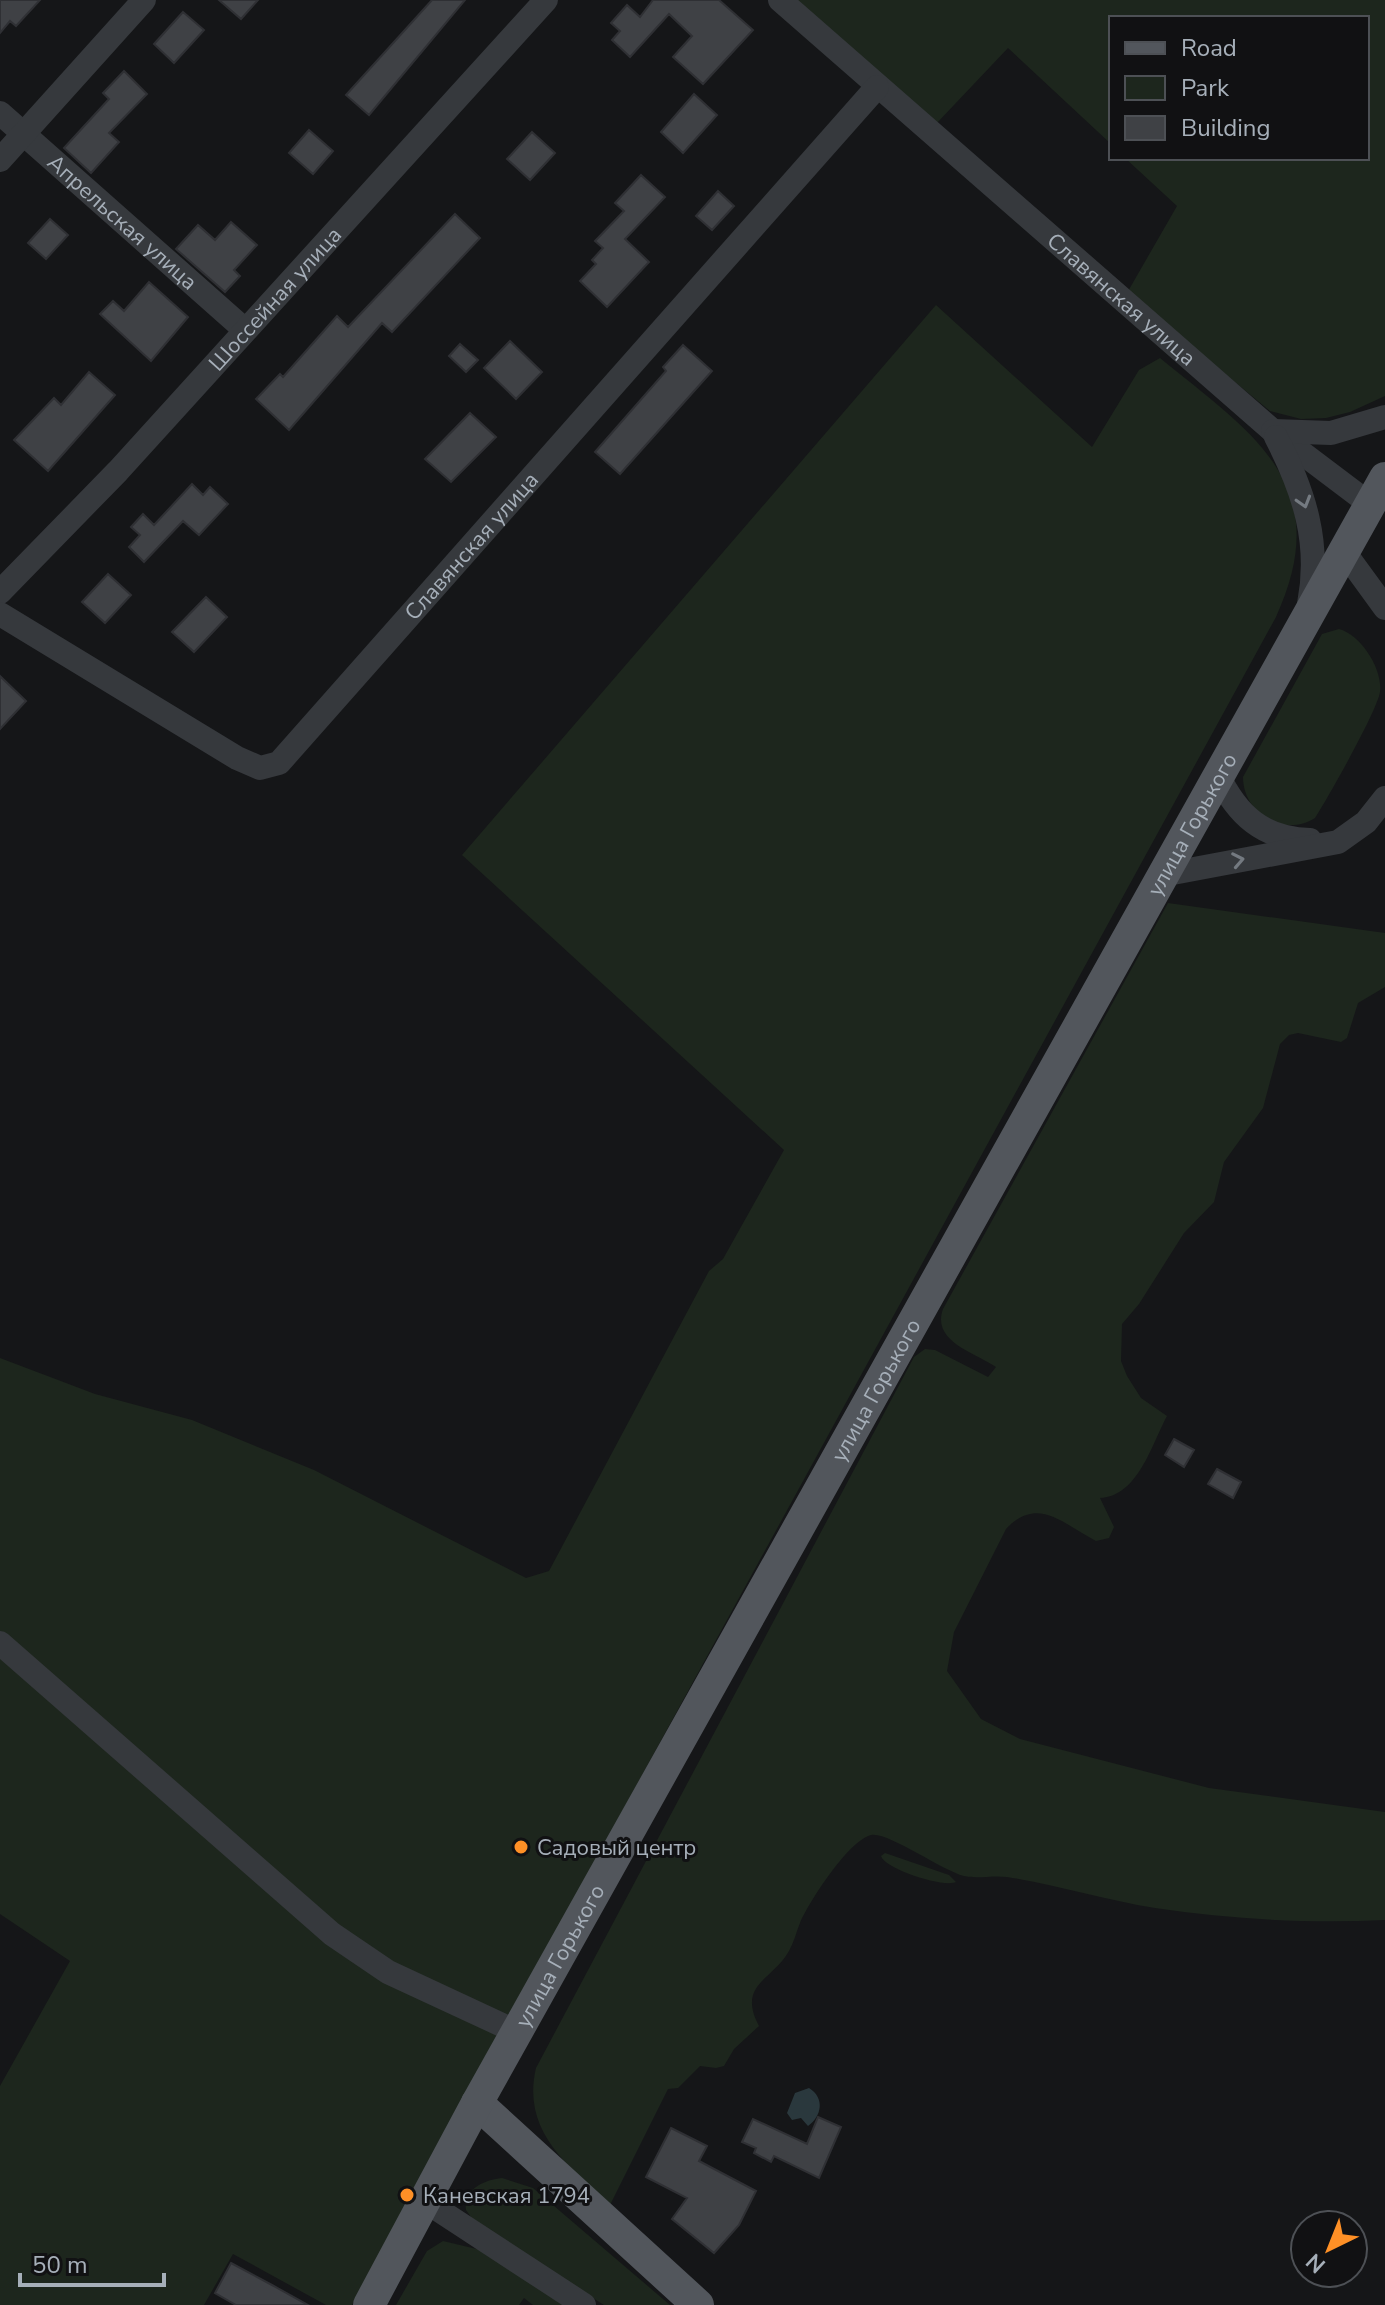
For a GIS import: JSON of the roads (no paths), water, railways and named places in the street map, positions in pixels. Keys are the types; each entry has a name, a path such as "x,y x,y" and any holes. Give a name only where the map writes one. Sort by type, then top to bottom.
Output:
{"main road":[{"name":"улица Горького","path":"369,2305 477,2103 1378,492"},
{"path":"477,2103 697,2305"}],"street":[{"path":"0,160 144,0"},
{"name":"Шоссейная улица","path":"0,592 118,471 546,0"},
{"name":"Славянская улица","path":"780,0 1273,431 1378,492"},
{"name":"Славянская улица","path":"0,614 237,758 260,768 279,763 877,87"},
{"name":"Апрельская улица","path":"0,113 245,330"},
{"path":"1306,620 1314,562 1313,534 1292,467 1273,431 1331,433 1385,417"},
{"path":"1345,553 1385,608"},
{"path":"1218,775 1228,797 1256,826 1273,835 1297,840 1338,842"},
{"path":"1162,875 1338,842 1366,822 1385,798"},
{"path":"0,1643 332,1934 388,1972 517,2032"},
{"path":"425,2201 584,2305"}],"place":[{"name":"Садовый центр","path":"521,1847"},
{"name":"Каневская 1794","path":"407,2195"}]}
